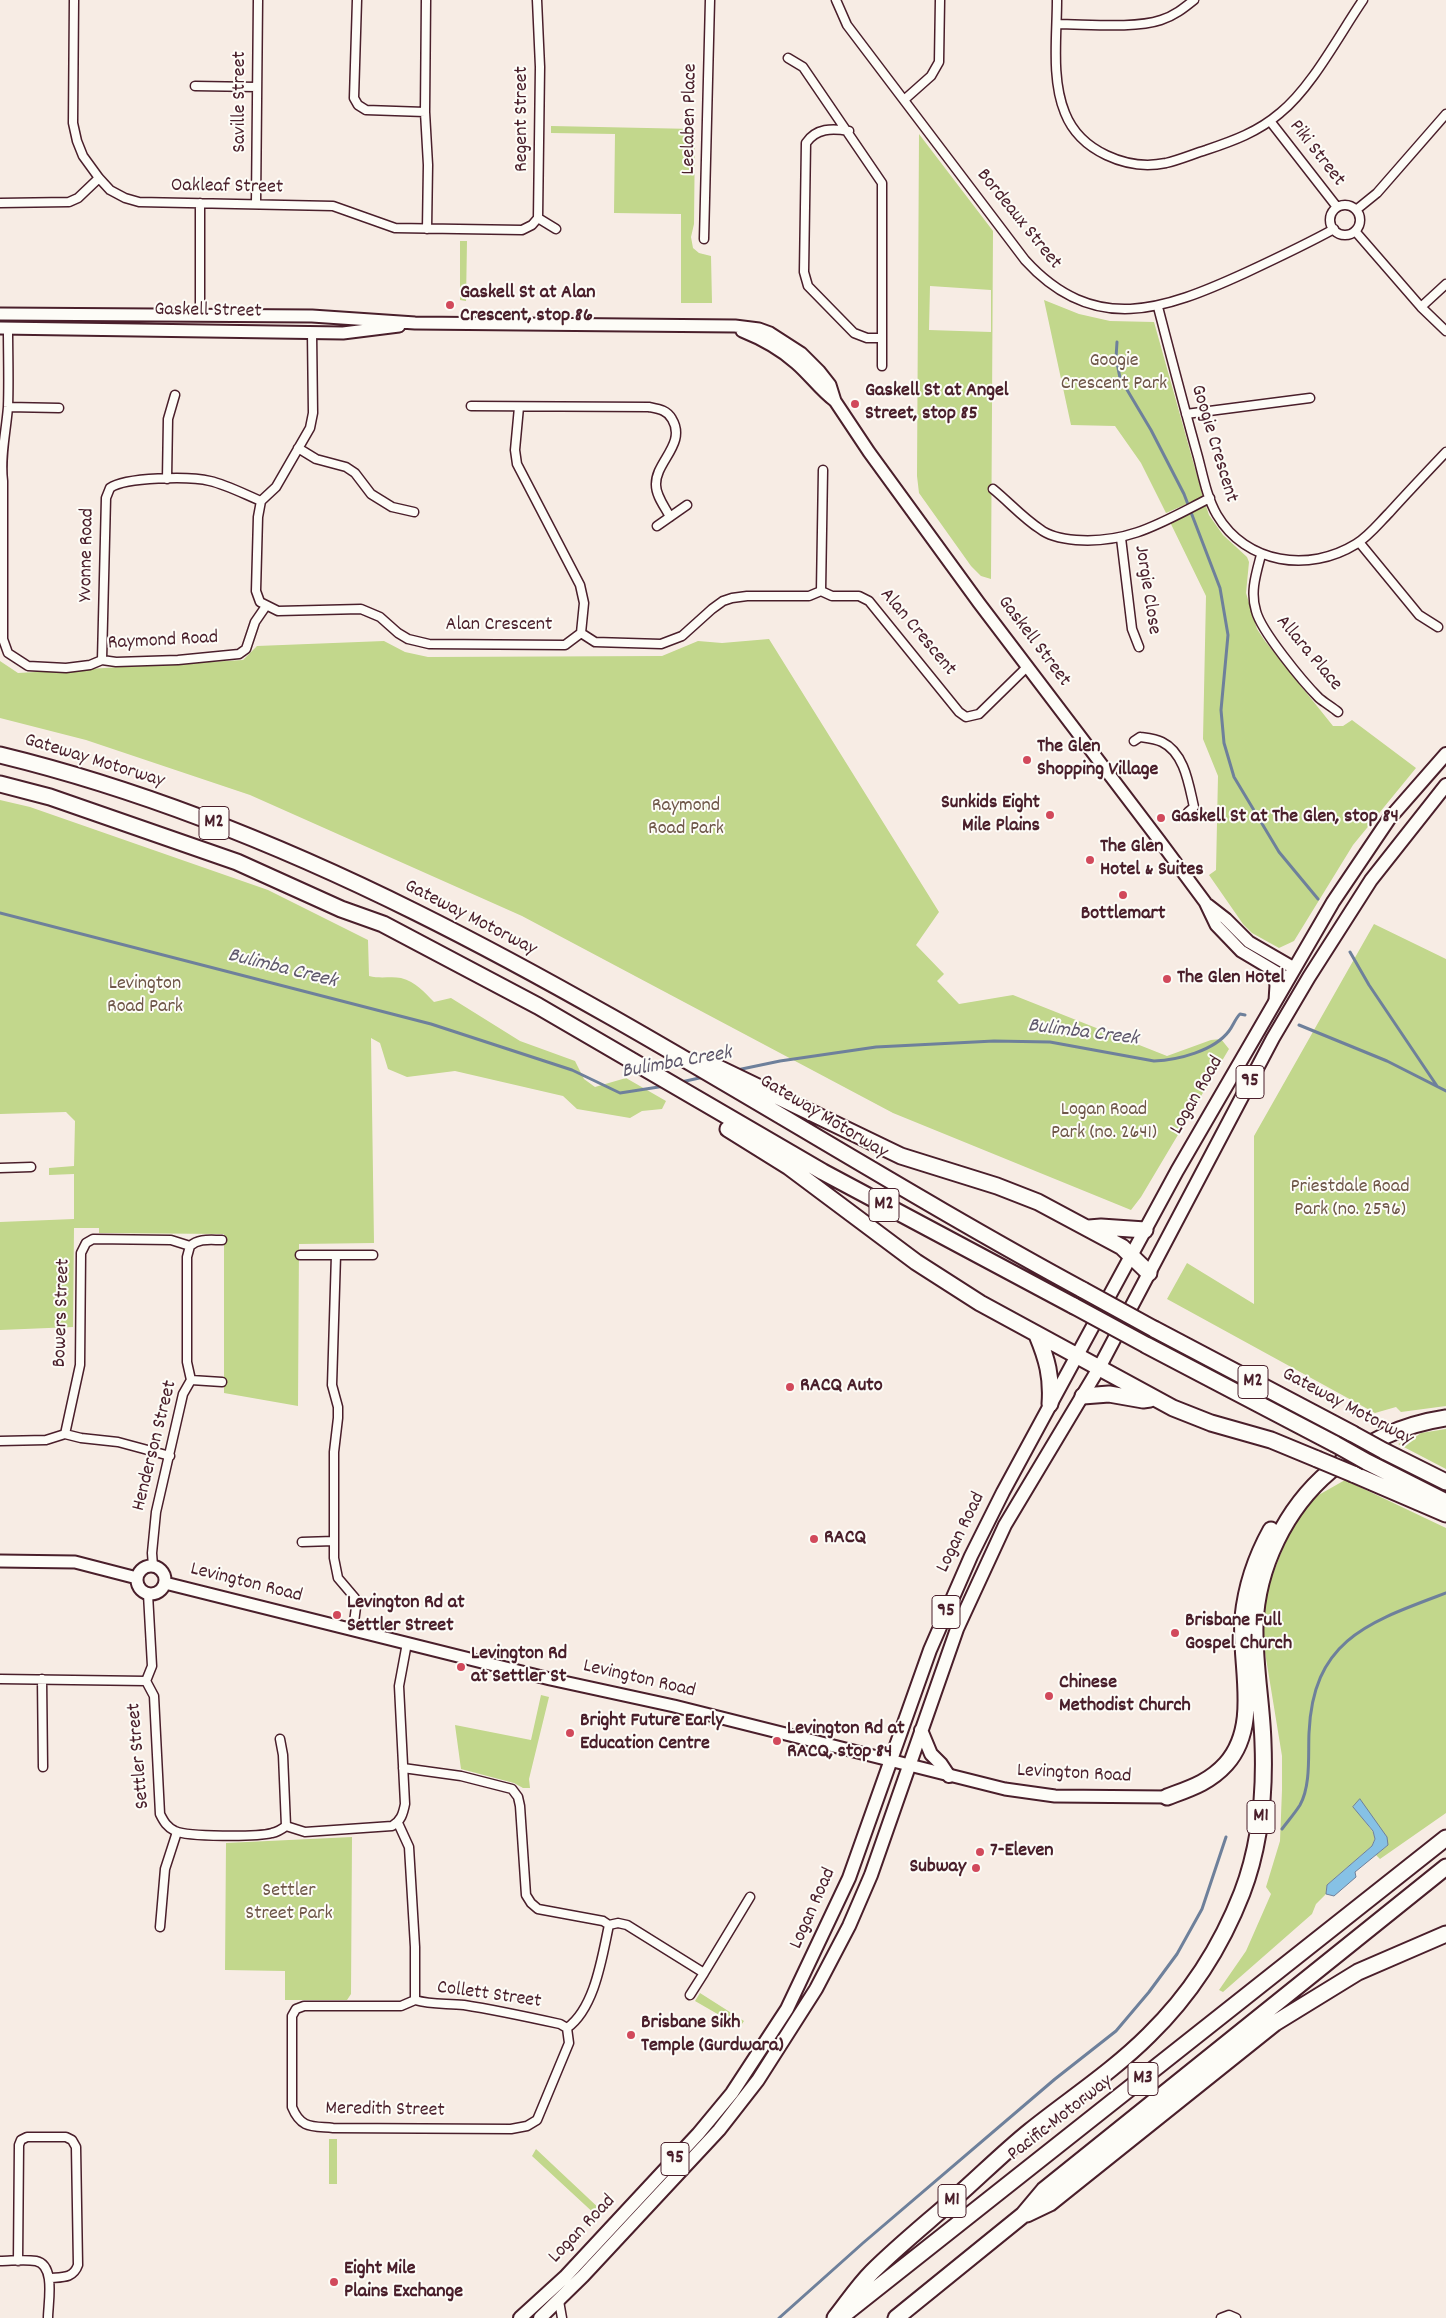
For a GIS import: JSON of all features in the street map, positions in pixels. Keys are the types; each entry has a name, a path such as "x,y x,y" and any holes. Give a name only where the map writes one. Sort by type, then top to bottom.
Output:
{"highway":[{"name":"Gateway Motorway","path":"0,755 65,771 188,813 263,842 420,914 565,990 690,1062 733,1081 969,1228 1154,1329 1446,1482"},
{"name":"Gateway Motorway","path":"0,784 50,797 237,862 341,909 383,924 523,997 649,1072 692,1102 1146,1345 1446,1502"},
{"path":"733,1081 894,1153 945,1171 1016,1192 1115,1243 1131,1255 1149,1273"},
{"path":"692,1102 789,1167 947,1283 1036,1335 1154,1398 1211,1423 1270,1440 1446,1514"},
{"path":"1088,1228 1145,1230"},
{"path":"1036,1335 1047,1359 1050,1372 1050,1404"},
{"path":"1083,1396 1117,1395 1143,1400 1154,1398"},
{"name":"M1","path":"835,2318 871,2273 1028,2133 1148,2036 1187,1992 1216,1950 1242,1892 1261,1817 1264,1765 1256,1651 1258,1594 1279,1535 1309,1491 1325,1475 1365,1445 1383,1435 1415,1423 1446,1418"},
{"path":"1166,1797 1196,1787 1214,1775 1232,1757 1240,1740 1245,1712 1244,1616 1250,1580 1267,1538 1284,1509 1291,1501 1309,1491"},
{"name":"Pacific Motorway","path":"840,2318 1446,1838"},
{"name":"M3","path":"1023,2216 1044,2190 1446,1867"},
{"path":"896,2318 1023,2216 1050,2203 1275,2022 1358,1972 1446,1934"}],"main road":[{"name":"Logan Road","path":"520,2318 565,2276 698,2134 732,2093 787,2009 834,1914 861,1850 917,1683 955,1590 991,1516 1131,1255 1333,902 1371,843 1412,791 1446,754"},
{"name":"Logan Road","path":"540,2318 559,2301 719,2130 780,2048 816,1989 857,1909 879,1854 957,1629 982,1571 1022,1494 1099,1368 1273,1038 1306,982 1371,880 1446,785"},
{"name":"Gaskell Street","path":"1291,973 1306,982"},
{"path":"921,1730 931,1754 942,1764 949,1776"}],"street":[{"name":"Oakleaf Street","path":"74,0 73,123 76,141 83,156 99,178 110,190 125,198 139,202 333,206 395,228 522,230 532,225 538,218"},
{"name":"Saville Street","path":"256,204 258,0"},
{"path":"357,0 354,98 358,105 366,110 425,112"},
{"path":"426,0 425,112 428,165 426,229"},
{"name":"Regent Street","path":"537,0 540,66 538,218"},
{"name":"Leelaben Place","path":"704,239 710,0"},
{"name":"Bordeaux Street","path":"836,0 847,25 1025,260 1041,278 1057,290 1076,299 1094,305 1134,310 1158,306 1200,294 1334,229"},
{"path":"904,100 931,76 939,62 940,0"},
{"path":"1057,0 1057,78 1059,94 1065,114 1077,132 1102,153 1136,164 1167,162 1238,140 1270,121 1281,113 1307,85 1363,0"},
{"path":"1057,24 1141,24 1160,20 1177,13 1194,0"},
{"path":"788,58 803,67 849,131 882,183 882,366"},
{"path":"194,86 257,87"},
{"path":"1356,210 1377,193 1446,114"},
{"name":"Piki Street","path":"1270,121 1337,208"},
{"path":"849,131 836,128 812,134 806,143 804,272 808,286 854,333 867,338 882,338"},
{"path":"0,203 69,202 78,198 99,178"},
{"path":"200,203 200,330"},
{"path":"1350,206 1356,210 1360,223 1355,231 1342,234 1334,229 1330,220 1331,215 1337,208 1350,206"},
{"path":"538,218 556,229"},
{"path":"1355,231 1420,307 1446,331"},
{"path":"1420,307 1446,284"},
{"name":"Googie Crescent","path":"1158,306 1186,414 1216,514 1238,540 1261,555 1276,559 1312,561 1328,557 1359,542 1446,452"},
{"path":"4,314 4,384 8,407 59,408"},
{"name":"Gaskell Street","path":"4,314 312,316 415,323 726,326 759,329 784,341 819,371 830,385 835,401 869,452 1027,667 1205,902 1216,925 1233,944 1272,970 1291,973"},
{"path":"266,606 260,602 256,591 258,517 261,501 276,487 310,428 313,413 312,316"},
{"name":"Gaskell Street","path":"4,328 312,333 366,331 415,323"},
{"path":"167,479 168,419 175,395"},
{"path":"1186,414 1310,398"},
{"path":"471,406 649,407 660,409 668,414 674,422 675,442 657,476 655,484 657,493 670,517"},
{"name":"Raymond Road","path":"8,407 4,450 1,460 3,481 3,639 8,653 28,666 66,668 90,665 102,660 116,662 178,660 239,654 246,649 255,622 266,606"},
{"path":"519,407 515,450 517,464 580,585 584,603 581,633"},
{"path":"298,448 316,459 346,468 355,473 371,494 392,507 414,512"},
{"path":"821,591 822,470"},
{"name":"Yvonne Road","path":"102,660 106,498 110,488 124,481 208,480 261,501"},
{"path":"993,489 1040,530 1051,535 1087,541 1121,538 1166,520 1210,498"},
{"path":"657,526 687,505"},
{"name":"Jorgie Close","path":"1121,538 1132,629 1139,647"},
{"path":"1359,542 1419,615 1438,627"},
{"name":"Allara Place","path":"1261,555 1255,576 1253,593 1256,611 1262,627 1320,698 1338,712"},
{"name":"Alan Crescent","path":"266,606 278,611 361,609 380,617 403,636 429,644 565,645 581,633 595,642 661,644 682,636 712,609 723,601 732,598 747,596 809,596 821,591 832,596 859,596 869,601 959,712 966,717 974,717 988,706 1027,667"},
{"path":"1134,741 1140,737 1162,742 1184,767 1194,807 1188,812"},
{"name":"Gaskell Street","path":"1205,902 1226,919 1249,942 1291,973"},
{"path":"1272,970 1276,985 1275,1001"},
{"path":"0,1168 31,1167"},
{"name":"Bowers Street","path":"65,1434 80,1365 83,1248 93,1239 170,1240 190,1246 195,1241 222,1240"},
{"name":"Henderson Street","path":"153,1566 153,1531 184,1394 191,1380 187,1362 187,1257 190,1246"},
{"path":"300,1255 373,1255"},
{"path":"336,1255 332,1385 338,1407 334,1452 334,1558 338,1578 355,1598 356,1607 353,1630"},
{"path":"191,1380 222,1382"},
{"path":"0,1441 46,1440 65,1434 81,1438 118,1442 170,1456"},
{"path":"302,1542 334,1541"},
{"path":"0,1561 75,1562 136,1578"},
{"path":"153,1566 163,1572 165,1583 159,1592 148,1594 139,1588 136,1578 142,1568 153,1566"},
{"name":"Levington Road","path":"165,1583 587,1688 674,1706 949,1776 1040,1796 1166,1797"},
{"name":"Settler Street","path":"148,1594 152,1666 146,1681 154,1696 160,1814 166,1826 177,1832"},
{"path":"160,1926 165,1869 177,1832 200,1836 255,1834 273,1833 286,1826 305,1832 392,1826 398,1823 404,1814 405,1804 399,1686 407,1643"},
{"path":"0,1679 146,1681"},
{"path":"42,1679 43,1767"},
{"path":"280,1739 283,1755 286,1826"},
{"path":"403,1768 461,1776 512,1789 518,1797 520,1806 526,1895 531,1903 538,1909 603,1921 609,1925 618,1923 627,1925 704,1972"},
{"name":"Collett Street","path":"398,1823 409,1847 415,1947 415,2000 428,2004 462,2005 480,2008 560,2024 567,2028"},
{"path":"690,1995 750,1897"},
{"path":"567,2028 577,2021 598,1976 609,1925"},
{"name":"Meredith Street","path":"415,2000 400,2006 304,2006 296,2009 292,2016 292,2107 297,2120 309,2126 333,2128 511,2129 527,2126 537,2120 569,2043 567,2028"},
{"path":"18,2261 18,2145 27,2137 66,2137 72,2140 76,2147 78,2264 75,2272 70,2276 49,2278"},
{"path":"0,2261 37,2261 45,2266 49,2278 48,2318"},
{"path":"559,2301 562,2318"},
{"path":"1221,2318 1229,2315 1236,2318"}],"green space":[{"path":"551,126 695,129 694,224 691,237 693,248 699,253 711,256 712,303 681,303 681,214 614,213 615,134 551,133"},
{"path":"919,134 993,231 991,579 981,576 971,566 919,493 917,476","holes":["930,286 991,290 991,332 929,330"]},
{"path":"460,241 467,241 466,301 460,300"},
{"name":"Googie Crescent Park","path":"1044,300 1079,314 1110,321 1154,322 1203,497 1166,513 1141,463 1115,426 1071,425"},
{"path":"1205,503 1209,515 1223,535 1247,557 1249,562 1246,593 1257,629 1265,641 1333,726 1343,726 1352,720 1416,768 1353,845 1294,941 1279,948 1252,933 1243,924 1209,875 1216,870 1218,776 1203,739 1206,596 1170,522"},
{"name":"Raymond Road Park","path":"769,639 939,912 916,945 944,974 937,981 959,1004 1013,995 1167,1056 1211,1040 1221,1039 1229,1049 1141,1197 1131,1210 893,1113 522,916 250,795 86,740 0,718 0,661 18,673 243,660 257,646 384,641 405,652 428,657 662,656 698,641 722,643"},
{"name":"Levington Road Park","path":"0,800 30,807 268,890 368,940 369,976 397,977 411,982 434,1002 451,998 520,1041 575,1061 584,1079 595,1087 626,1078 666,1101 662,1109 642,1111 630,1118 577,1109 563,1096 455,1071 407,1077 388,1069 380,1043 371,1038 374,1243 299,1244 298,1406 224,1393 224,1234 99,1233 99,1228 74,1228 73,1327 0,1330 0,1222 74,1219 74,1174 49,1175 49,1168 74,1166 75,1121 66,1112 0,1114"},
{"name":"Priestdale Road Park (no. 2596)","path":"1374,924 1446,959 1446,1406 1401,1412 1396,1407 1375,1413 1167,1299 1187,1263 1254,1304 1254,1136"},
{"path":"1446,1429 1446,1469 1398,1444 1421,1433"},
{"path":"1345,1480 1446,1528 1446,1813 1380,1859 1376,1855 1388,1845 1354,1807 1373,1832 1375,1838 1372,1846 1327,1885 1326,1894 1316,1904 1312,1914 1223,1992 1219,1990 1246,1951 1271,1894 1266,1887 1280,1841 1282,1756 1263,1640 1263,1609 1269,1584 1292,1525 1308,1501"},
{"path":"541,1695 549,1697 529,1779 530,1788 523,1788 514,1783 461,1769 455,1725 531,1740"},
{"name":"Settler Street Park","path":"352,1837 351,1994 347,2000 285,2000 285,1971 225,1970 226,1843"},
{"path":"700,1993 744,2021 740,2027 695,2001"},
{"path":"329,2139 337,2139 337,2184 329,2184"},
{"path":"536,2149 603,2212 598,2217 532,2156"}],"water":[{"path":"1360,1799 1387,1837 1388,1845 1355,1872 1356,1877 1334,1896 1326,1894 1327,1885 1372,1846 1375,1839 1373,1831 1353,1807"}],"waterway":[{"path":"1117,342 1116,358 1120,378 1151,430 1184,494 1220,588 1228,635 1221,710 1224,743 1234,777 1279,852 1318,899"},
{"name":"Bulimba Creek","path":"0,913 431,1024 572,1070 620,1093 665,1086"},
{"path":"1350,952 1369,985 1437,1086"},
{"name":"Bulimba Creek","path":"737,1070 780,1061 876,1047 994,1041 1050,1042 1154,1061 1184,1056 1205,1049 1222,1038 1240,1014 1245,1015"},
{"name":"Bulimba Creek","path":"1299,1025 1387,1061 1446,1091"},
{"name":"Bulimba Creek","path":"681,1082 704,1077"},
{"path":"1282,1829 1304,1797 1309,1760 1309,1733 1313,1701 1321,1676 1334,1655 1350,1639 1370,1625 1418,1603 1446,1593"},
{"path":"779,2318 863,2243 1055,2079 1116,2031 1149,1992 1177,1954 1202,1909 1226,1837"}],"place":[{"name":"Gaskell St at Alan Crescent, stop 86","path":"450,305"},
{"name":"Gaskell St at Angel Street, stop 85","path":"855,404"},
{"name":"The Glen Shopping Village","path":"1027,760"},
{"name":"Sunkids Eight Mile Plains","path":"1050,815"},
{"name":"Gaskell St at The Glen, stop 84","path":"1161,818"},
{"name":"The Glen Hotel & Suites","path":"1090,860"},
{"name":"Bottlemart","path":"1123,895"},
{"name":"The Glen Hotel","path":"1167,979"},
{"name":"RACQ Auto","path":"790,1387"},
{"name":"RACQ","path":"814,1539"},
{"name":"Levington Rd at Settler Street","path":"337,1615"},
{"name":"Brisbane Full Gospel Church","path":"1175,1633"},
{"name":"Levington Rd at Settler St","path":"461,1667"},
{"name":"Chinese Methodist Church","path":"1049,1696"},
{"name":"Bright Future Early Education Centre","path":"570,1733"},
{"name":"Levington Rd at RACQ, stop 84","path":"777,1741"},
{"name":"7-Eleven","path":"980,1852"},
{"name":"Subway","path":"976,1868"},
{"name":"Brisbane Sikh Temple (Gurdwara)","path":"631,2035"},
{"name":"Eight Mile Plains Exchange","path":"334,2282"}],"park label":[{"name":"Logan Road Park (no. 2641)","path":"1104,1122"}]}
